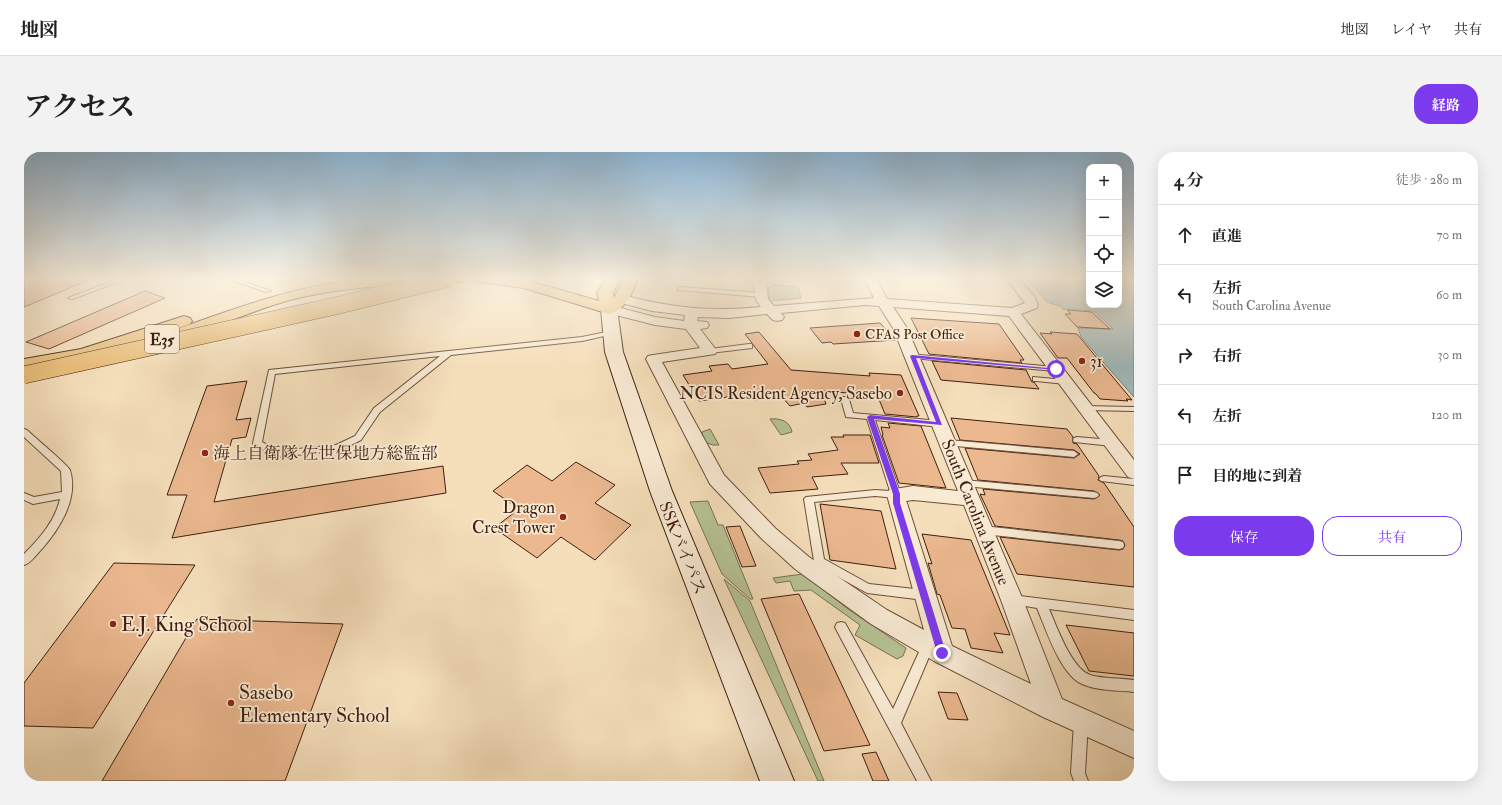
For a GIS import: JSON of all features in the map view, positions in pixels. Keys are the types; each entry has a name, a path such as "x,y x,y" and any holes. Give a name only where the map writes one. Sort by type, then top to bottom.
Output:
{"main road":[{"path":"24,364 76,357 95,352 222,307"},
{"path":"24,376 102,362 257,307"},
{"name":"E35","path":"24,376 328,307"},
{"name":"E35","path":"24,364 300,314"}],"street":[{"name":"SSKバイパス","path":"612,307 611,333 614,352 661,492 777,781"},
{"path":"624,307 642,319 691,319 775,315 874,310 879,307"},
{"path":"768,307 775,315"},
{"name":"South Carolina Avenue","path":"887,307 900,328 948,443 1012,600 1052,708"},
{"path":"939,307 1013,312 1026,307"},
{"path":"1013,312 1134,473"},
{"path":"691,319 710,351 653,359 717,479 768,533 802,563 861,594 879,617 935,649 1052,708 1134,745"},
{"path":"935,649 924,595 897,503 896,494 967,491"}],"lane":[{"path":"449,353 377,410 358,438 338,448 278,454 257,444 272,372 449,353 582,339 611,333"},
{"path":"710,351 749,346"},
{"path":"912,356 1056,369"},
{"path":"1036,379 1066,382"},
{"path":"845,399 849,415 940,424"},
{"path":"1085,408 1134,409"},
{"path":"870,417 896,494 875,492 809,499 819,561 861,594 924,595"},
{"path":"24,432 66,470 67,494 53,526 38,548 24,562"},
{"path":"1077,440 1112,443"},
{"path":"948,443 1074,454"},
{"path":"1104,479 1134,482"},
{"path":"967,491 1094,495"},
{"path":"24,496 33,501 67,494"},
{"path":"983,530 1119,545"},
{"path":"1012,600 1134,614"},
{"path":"1041,603 1070,666 1078,675 1087,680 1134,686"},
{"path":"841,627 924,781"},
{"path":"894,723 935,649"},
{"path":"1081,721 1078,773 1081,781"}],"green space":[{"path":"770,419 784,421 789,425 792,432 781,435"},
{"path":"710,429 719,445 704,442 702,432"},
{"path":"708,501 718,525 723,525 753,599 750,599 722,574 690,502"},
{"path":"803,574 848,609 906,648 903,656 897,659 855,635 860,625 811,590 794,591 790,581 776,583 773,578"},
{"path":"724,579 750,601 824,781 818,781"}],"water":[{"path":"1061,307 1134,307 1134,397 1081,337 1078,328 1113,329 1094,311 1063,309"}],"building":[{"path":"107,307 144,307 49,349 26,342"},
{"path":"1067,310 1092,312 1110,329 1077,327 1065,314 1071,314"},
{"path":"911,318 999,324 1024,360 1020,360 1022,363 929,354"},
{"name":"CFAS Post Office","path":"880,323 896,340 833,344 831,342 822,343 810,328"},
{"path":"759,332 791,370 870,376 869,373 901,375 919,416 885,414 878,397 863,396 862,394 821,391 826,404 807,407 804,403 790,406 781,396 755,400 749,394 699,401 683,375 712,371 709,366 728,364 732,369 768,364 745,334"},
{"path":"1050,332 1077,334 1132,400 1100,399 1067,358 1058,358 1040,333 1052,334"},
{"path":"932,361 1026,370 1032,382 1034,382 1039,389 941,380"},
{"name":"海上自衛隊 佐世保地方総監部","path":"247,381 236,420 251,418 246,437 232,439 214,502 443,466 446,493 172,538 187,495 167,495 207,386"},
{"path":"951,418 1067,429 1073,437 1073,443 1077,444 1099,476 1098,480 1104,483 1134,527 1134,587 1017,574 1000,537 1119,550 1123,549 1125,545 1123,541 1119,540 995,526 980,494 985,495 983,489 1094,499 1100,495 1094,491 978,480 965,448 1074,458 1080,454 1074,450 960,440"},
{"path":"888,423 921,426 946,488 899,483 882,435 881,427 890,428"},
{"path":"843,435 870,435 879,463 841,463 848,474 812,477 818,489 770,493 758,468 799,464 797,461 812,460 808,454 838,450 831,437 844,437"},
{"name":"Dragon Crest Tower","path":"576,462 615,485 595,503 631,525 595,560 561,537 537,558 494,528 519,509 493,491 527,465 552,481"},
{"path":"820,504 881,511 896,569 830,560"},
{"path":"740,526 756,566 742,567 726,527"},
{"path":"922,534 971,540 1010,635 994,633 1003,653 971,648 965,629 952,628 940,595 937,594 928,563 932,564"},
{"name":"E.J. King School","path":"114,563 195,565 93,728 24,726 24,683"},
{"path":"799,594 870,745 824,751 761,599"},
{"name":"Sasebo Elementary School","path":"197,619 343,624 285,781 102,781"},
{"path":"1066,625 1134,633 1134,676 1089,671"},
{"path":"938,692 957,693 968,720 948,719"},
{"path":"876,752 889,781 873,781 862,754"}],"place":[{"name":"CFAS Post Office","path":"857,334"},
{"name":"31","path":"1082,361"},
{"name":"NCIS Resident Agency, Sasebo","path":"900,393"},
{"name":"海上自衛隊 佐世保地方総監部","path":"205,453"},
{"name":"Dragon Crest Tower","path":"563,517"},
{"name":"E.J. King School","path":"113,624"},
{"name":"Sasebo Elementary School","path":"231,703"}],"route":[{"path":"942,653 897,503 896,494 870,417 940,424 912,356 1056,369"}]}
